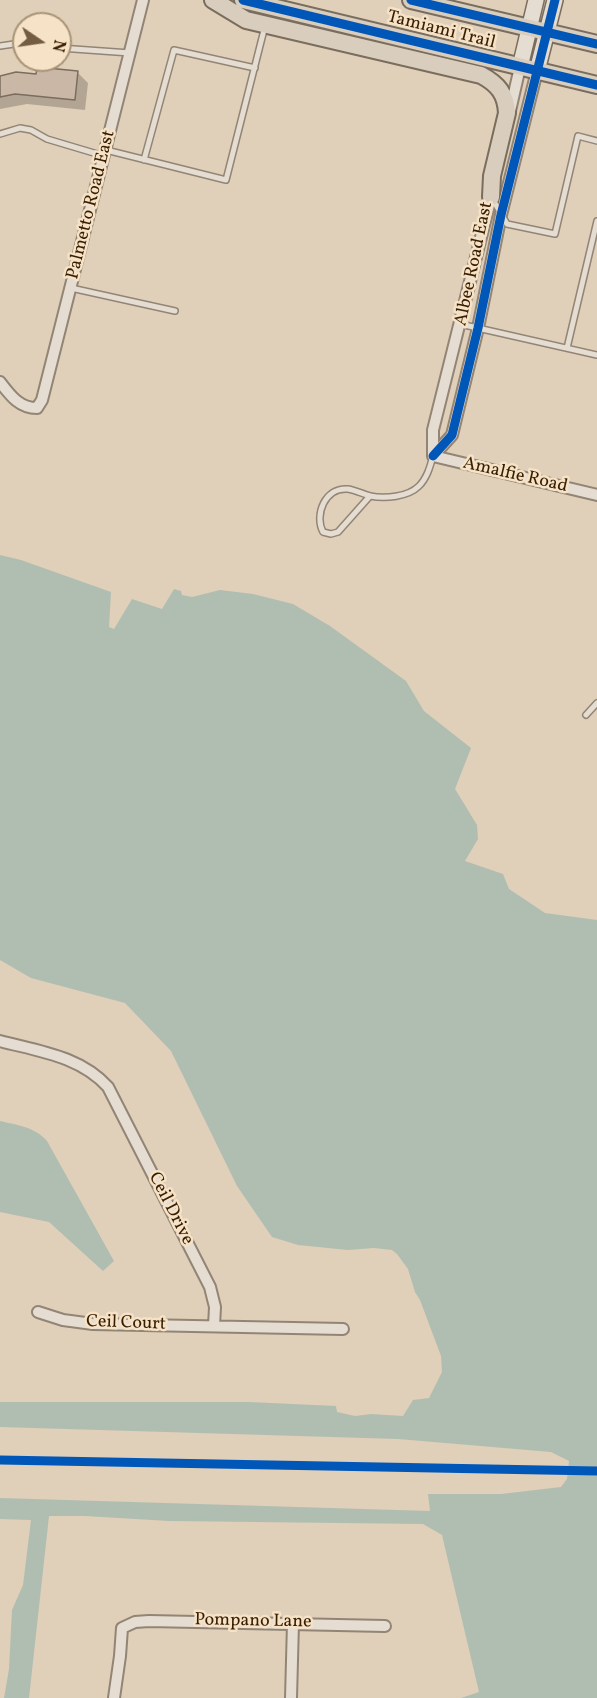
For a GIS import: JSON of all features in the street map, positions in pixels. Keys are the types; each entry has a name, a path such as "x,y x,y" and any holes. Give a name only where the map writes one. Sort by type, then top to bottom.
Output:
{"main road":[{"path":"213,0 246,20 470,72 490,80 503,93 507,113 492,176 491,197"},
{"name":"Tamiami Trail","path":"243,0 597,85"},
{"name":"Tamiami Trail","path":"411,0 597,44"}],"street":[{"name":"Palmetto Road East","path":"0,382 23,406 37,408 45,394 143,0"},
{"name":"Albee Road East","path":"433,456 433,430 491,197 536,0"},
{"path":"537,71 555,0"},
{"name":"Albee Road East","path":"433,456 452,435 478,328 501,215 537,71"},
{"name":"Amalfie Road","path":"433,456 597,495"},
{"name":"Ceil Drive","path":"0,1041 76,1062 93,1072 108,1087 210,1287 215,1307 214,1326"},
{"name":"Ceil Court","path":"38,1312 63,1320 93,1324 214,1326"},
{"path":"214,1326 343,1329"},
{"name":"Pompano Lane","path":"114,1698 122,1628 135,1622 385,1626"},
{"path":"291,1698 293,1623"}],"lane":[{"path":"0,134 21,128 31,130 46,139 226,180 266,24"},
{"path":"72,49 130,53"},
{"path":"144,160 174,50 255,68"},
{"path":"491,197 507,224 555,234 578,136 597,141"},
{"path":"567,348 597,221"},
{"path":"71,288 175,311"},
{"path":"460,324 597,355"},
{"name":"Albee Road East","path":"370,496 338,532 331,534 323,532 319,525 321,510 325,499 330,494 348,489 380,497 403,494 419,486 429,470 433,456"},
{"path":"586,715 597,704"}],"shaded area":[{"path":"0,555 21,560 111,592 109,627 114,629 132,599 162,609 174,589 181,591 182,595 192,597 220,590 253,594 293,604 330,626 406,681 424,711 471,748 455,789 477,825 478,839 465,861 503,874 509,889 545,913 597,920 597,1698 461,1698 479,1692 442,1535 423,1524 169,1521 49,1516 29,1698 4,1698 9,1669 12,1610 23,1585 31,1520 0,1519 0,1498 430,1511 428,1494 501,1494 561,1487 567,1479 569,1461 551,1452 398,1439 0,1427 0,1402 249,1402 336,1406 337,1412 355,1416 371,1414 403,1416 413,1400 429,1398 442,1372 441,1356 420,1300 408,1269 397,1254 392,1250 374,1248 348,1250 298,1245 272,1237 237,1186 171,1051 125,1003 31,978 0,960"},
{"path":"0,1121 31,1130 47,1141 114,1261 103,1271 49,1222 0,1212"}],"building":[{"path":"78,71 75,100 15,94 0,97 0,76 16,72 36,74 36,72"}],"cycle path":[{"path":"243,0 597,85"},
{"path":"411,0 597,44"},
{"path":"433,456 452,435 478,328 501,215 555,0"},
{"path":"0,1460 597,1471"}]}
